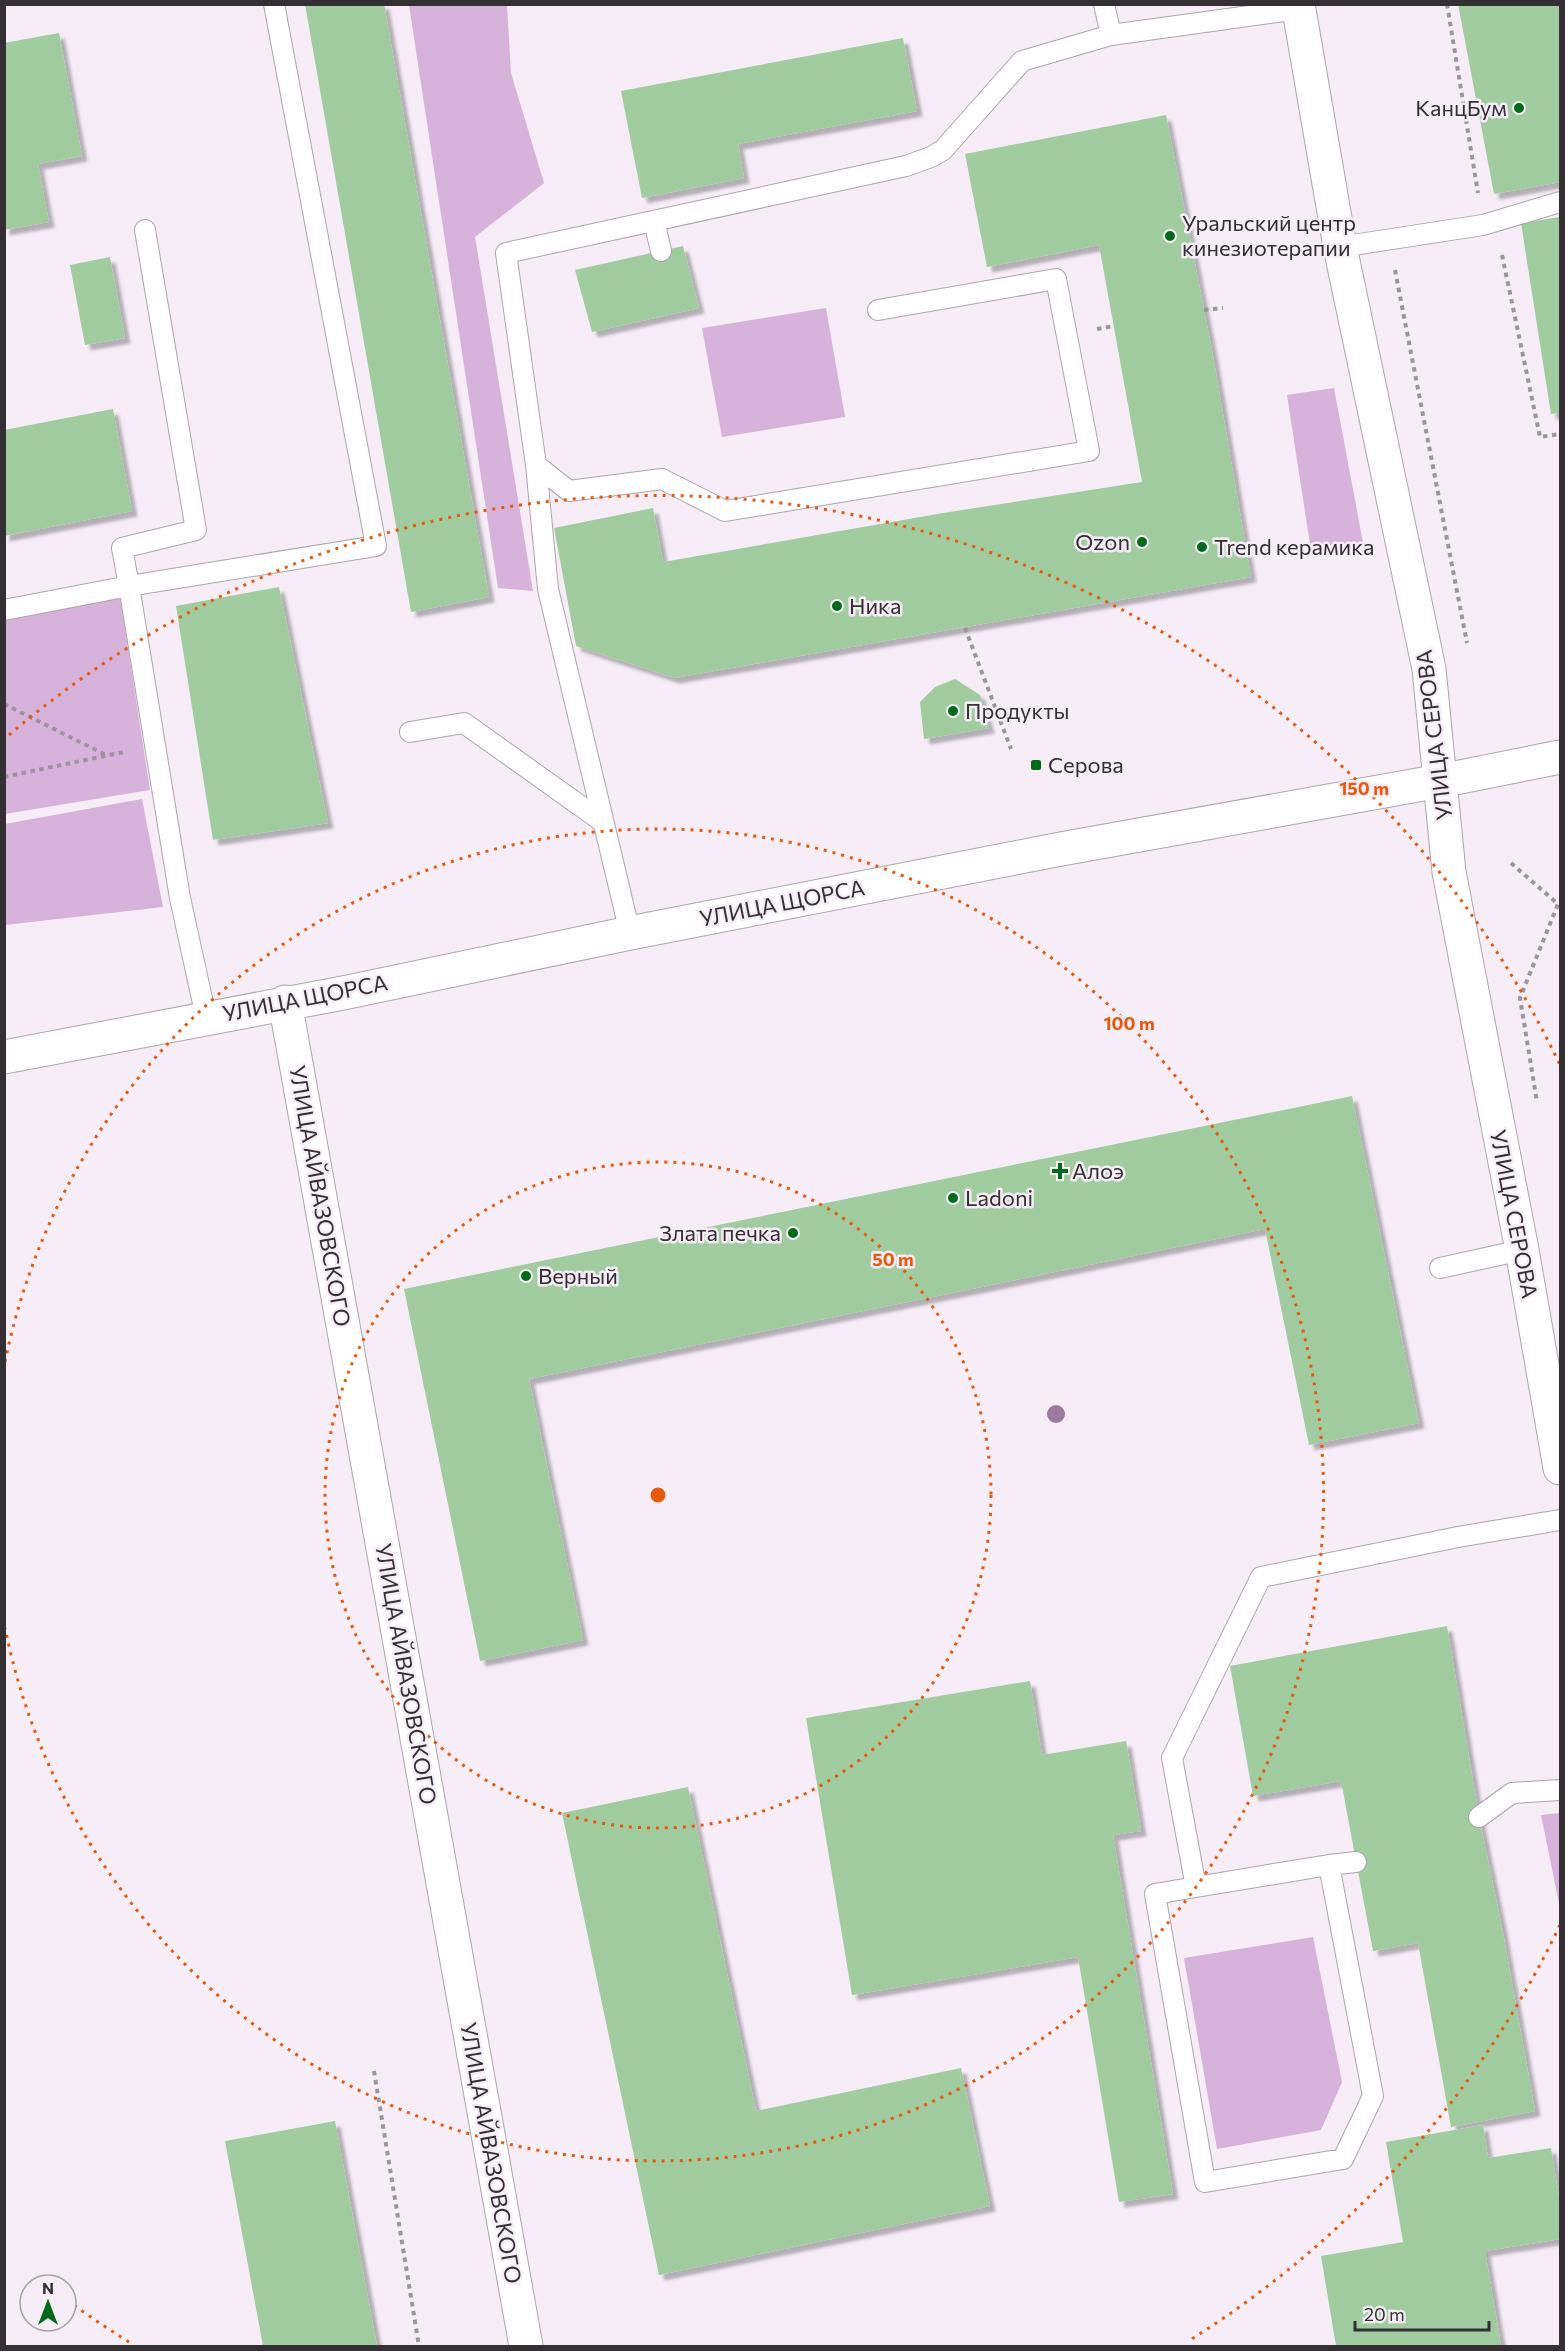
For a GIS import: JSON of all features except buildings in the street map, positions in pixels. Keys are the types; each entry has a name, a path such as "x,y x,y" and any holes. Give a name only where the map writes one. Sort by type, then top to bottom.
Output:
{"street":[{"name":"УЛИЦА СЕРОВА","path":"1299,7 1340,248 1429,669 1449,872 1522,1250 1560,1468"},
{"name":"УЛИЦА ЩОРСА","path":"4,1057 285,1002 343,993 630,933 1061,849 1440,781 1560,757"},
{"name":"УЛИЦА АЙВАЗОВСКОГО","path":"285,1002 526,2346"}],"lane":[{"path":"4,610 129,586 376,546 274,4"},
{"path":"1104,4 1111,35"},
{"path":"630,933 548,588 536,465 506,253 906,166 944,150 1022,61 1111,35 1299,7"},
{"path":"1340,248 1483,225 1560,202"},
{"path":"654,221 661,251"},
{"path":"145,230 196,530 122,549 180,898 206,1017"},
{"path":"536,465 568,491 662,479 725,511 1089,451 1056,279 878,310"},
{"path":"410,732 464,723 603,822"},
{"path":"1440,1268 1522,1250"},
{"path":"1196,1887 1172,1758 1261,1577 1458,1537 1560,1520"},
{"path":"1479,1817 1512,1793 1560,1790"},
{"path":"1329,1865 1373,2096 1343,2159 1205,2182 1155,1894 1329,1865 1356,1862"}],"path":[{"path":"1447,4 1483,225 1502,255 1540,437 1560,434"},
{"path":"1395,269 1469,651"},
{"path":"1204,310 1223,308"},
{"path":"965,628 1011,749"},
{"path":"4,704 107,755"},
{"path":"4,777 128,751"},
{"path":"1511,863 1558,904 1520,998 1539,1114"},
{"path":"374,2071 419,2346"}],"shaded area":[{"path":"409,5 507,5 511,73 544,183 475,237 533,591 498,588"},
{"path":"826,308 845,417 722,437 702,328"},
{"path":"1334,388 1364,548 1312,557 1287,395"},
{"path":"120,596 150,790 5,814 5,620"},
{"path":"142,799 163,907 5,925 5,824"},
{"path":"1560,1813 1560,1908 1541,1815"},
{"path":"1313,1937 1342,2082 1321,2130 1217,2149 1184,1958"}],"place":[{"name":"КанцБум","path":"1519,108"},
{"name":"Уральский центр кинезиотерапии","path":"1170,236"},
{"name":"Ozon","path":"1142,542"},
{"name":"Trend керамика","path":"1202,547"},
{"name":"Ника","path":"837,606"},
{"name":"Продукты","path":"953,711"},
{"name":"Серова","path":"1036,765"},
{"name":"Алоэ","path":"1060,1171"},
{"name":"Ladoni","path":"953,1198"},
{"name":"Злата печка","path":"793,1233"},
{"name":"Верный","path":"526,1276"}]}
